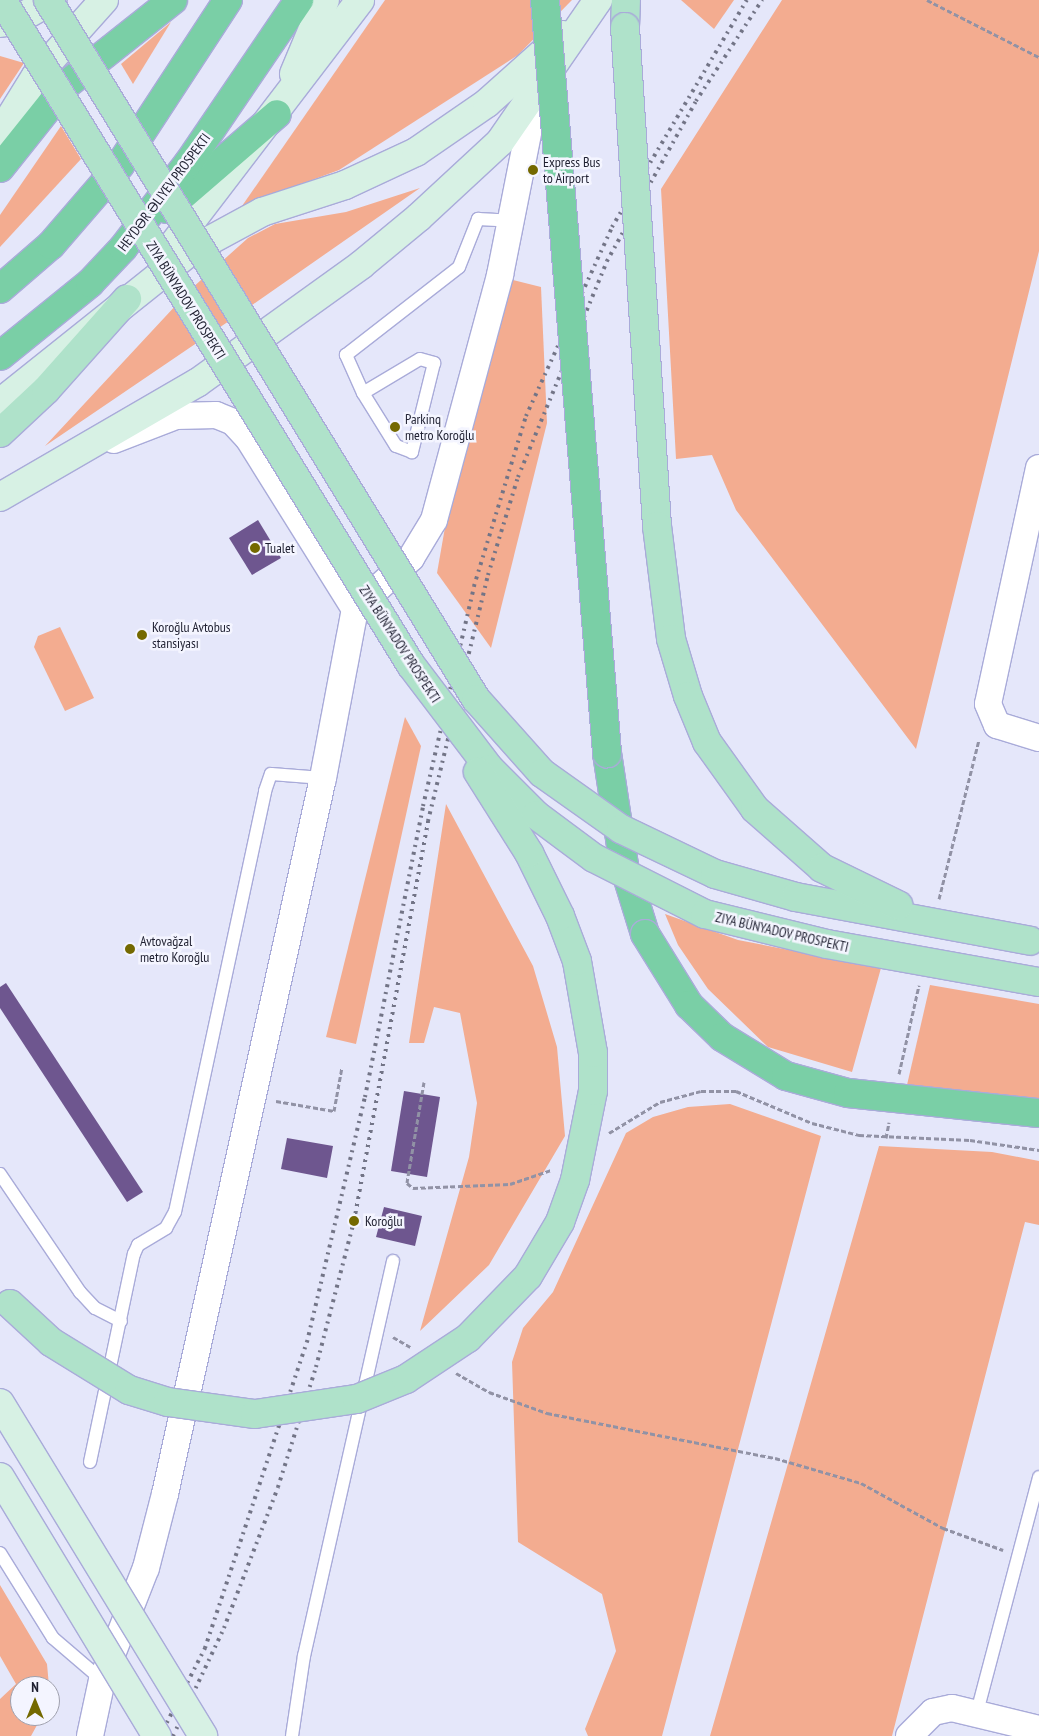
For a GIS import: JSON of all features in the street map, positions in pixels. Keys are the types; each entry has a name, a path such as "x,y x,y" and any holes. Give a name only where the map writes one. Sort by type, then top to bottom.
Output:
{"highway":[{"path":"0,168 67,84 173,0"},
{"path":"0,288 50,245 120,165 228,0"},
{"name":"HEYDƏR ƏLIYEV PROSPEKTI","path":"0,356 83,288 123,248 189,162 299,0"},
{"path":"545,0 607,753 624,866 645,934 690,1005 722,1037 786,1076 848,1093 1039,1113"},
{"path":"123,248 276,114"}],"main road":[{"name":"ZIYA BÜNYADOV PROSPEKTI","path":"2,0 411,665 490,769 536,815 594,858 650,890 705,914 763,930 1039,982"},
{"path":"48,0 476,699 542,773 621,829 715,874 796,898 1034,942"},
{"path":"0,22 15,21 52,0"},
{"path":"0,134 36,76 104,0"},
{"path":"276,114 325,0"},
{"path":"0,433 46,390 127,299 276,114 360,0"},
{"path":"0,403 127,299 229,228 383,170 447,133 539,58 593,0"},
{"path":"0,497 86,451 197,383 361,265 500,142 535,98 598,0"},
{"path":"625,0 625,28 664,598 688,696 703,733 730,779 755,809 822,868 881,899 1034,942"},
{"path":"5,1299 51,1342 129,1390 213,1410 255,1414 308,1408 357,1399 442,1359 492,1316 547,1248 575,1180 592,1091 593,1053 578,962 529,853 411,665"},
{"path":"0,1403 203,1736"},
{"path":"0,1477 157,1736"}],"street":[{"path":"90,1736 102,1680 154,1539 324,778 355,609 411,558 434,520 478,364 511,221 535,98"},
{"path":"86,451 176,416 216,415 233,422 248,438 355,609"},
{"path":"1039,468 1031,546 988,704 997,725 1039,738"},
{"path":"914,1729 933,1712 952,1708 977,1712 1039,1729"}],"lane":[{"path":"363,393 420,359 434,363 412,452 396,446 363,393 347,364 350,348 459,267 478,219 511,221"},
{"path":"90,1462 138,1245 166,1228 175,1212 271,774 324,778"},
{"path":"0,1174 80,1292 95,1308 121,1321"},
{"path":"292,1736 304,1656 393,1261"},
{"path":"977,1712 1039,1476"},
{"path":"0,1553 53,1638 102,1680"}],"path":[{"path":"927,0 1039,57"},
{"path":"254,1097 334,1111 342,1067"},
{"path":"409,1174 424,1082"},
{"path":"736,1091 823,1127 858,1135 970,1140 1039,1150"},
{"path":"379,1329 413,1348"},
{"path":"447,1368 489,1392 547,1413 775,1458 861,1484 943,1528 1018,1555"}],"shaded area":[{"path":"385,0 572,0 518,55 339,170 242,206"},
{"path":"681,0 734,0 714,29"},
{"path":"782,0 1039,0 1039,251 916,749 736,510 712,455 676,459 661,189"},
{"path":"171,22 133,84 121,64"},
{"path":"0,56 24,63 0,99"},
{"path":"61,126 81,159 0,247 0,215"},
{"path":"420,188 45,446 191,289 248,238 275,224 346,212"},
{"path":"509,279 541,287 547,423 491,648 437,573 447,516"},
{"path":"60,627 94,698 65,711 34,647 38,636"},
{"path":"405,717 421,746 356,1044 326,1037"},
{"path":"446,804 533,966 557,1047 565,1136 489,1265 420,1331 469,1157 477,1103 460,1013 434,1007 424,1043 409,1043"},
{"path":"665,914 738,940 881,968 852,1072 768,1047 708,989 678,945"},
{"path":"930,985 1039,1004 1039,1099 907,1085"},
{"path":"730,1104 821,1136 662,1736 588,1736 585,1729 616,1651 602,1594 518,1542 512,1362 523,1328 553,1292 626,1133 653,1117 688,1107"},
{"path":"879,1146 992,1152 1039,1161 1039,1225 1025,1222 892,1736 710,1736"},
{"path":"0,1585 47,1664 48,1676 11,1676 0,1656"},
{"path":"10,1690 10,1726 36,1726 31,1736 0,1736 0,1699"}],"building":[{"name":"Tualet","path":"258,520 281,558 252,575 229,538"},
{"path":"6,983 143,1192 127,1202 0,1008 0,987"},
{"path":"404,1091 440,1097 427,1177 391,1171"},
{"path":"287,1138 333,1146 327,1178 281,1169"},
{"path":"384,1207 422,1216 415,1246 376,1237"}],"railway":[{"path":"160,1736 205,1648 307,1342 365,1097 423,806 474,586 526,416 612,227 747,0"},
{"path":"173,1736 224,1628 278,1487 316,1367 354,1221 428,821 488,575 518,477 607,261 696,101 762,0"}],"place":[{"name":"Express Bus to Airport","path":"533,170"},
{"name":"Parkinq metro Koroğlu","path":"395,427"},
{"name":"Tualet","path":"255,548"},
{"name":"Koroğlu Avtobus stansiyası","path":"142,635"},
{"name":"Avtovağzal metro Koroğlu","path":"130,949"},
{"name":"Koroğlu","path":"354,1221"}]}
